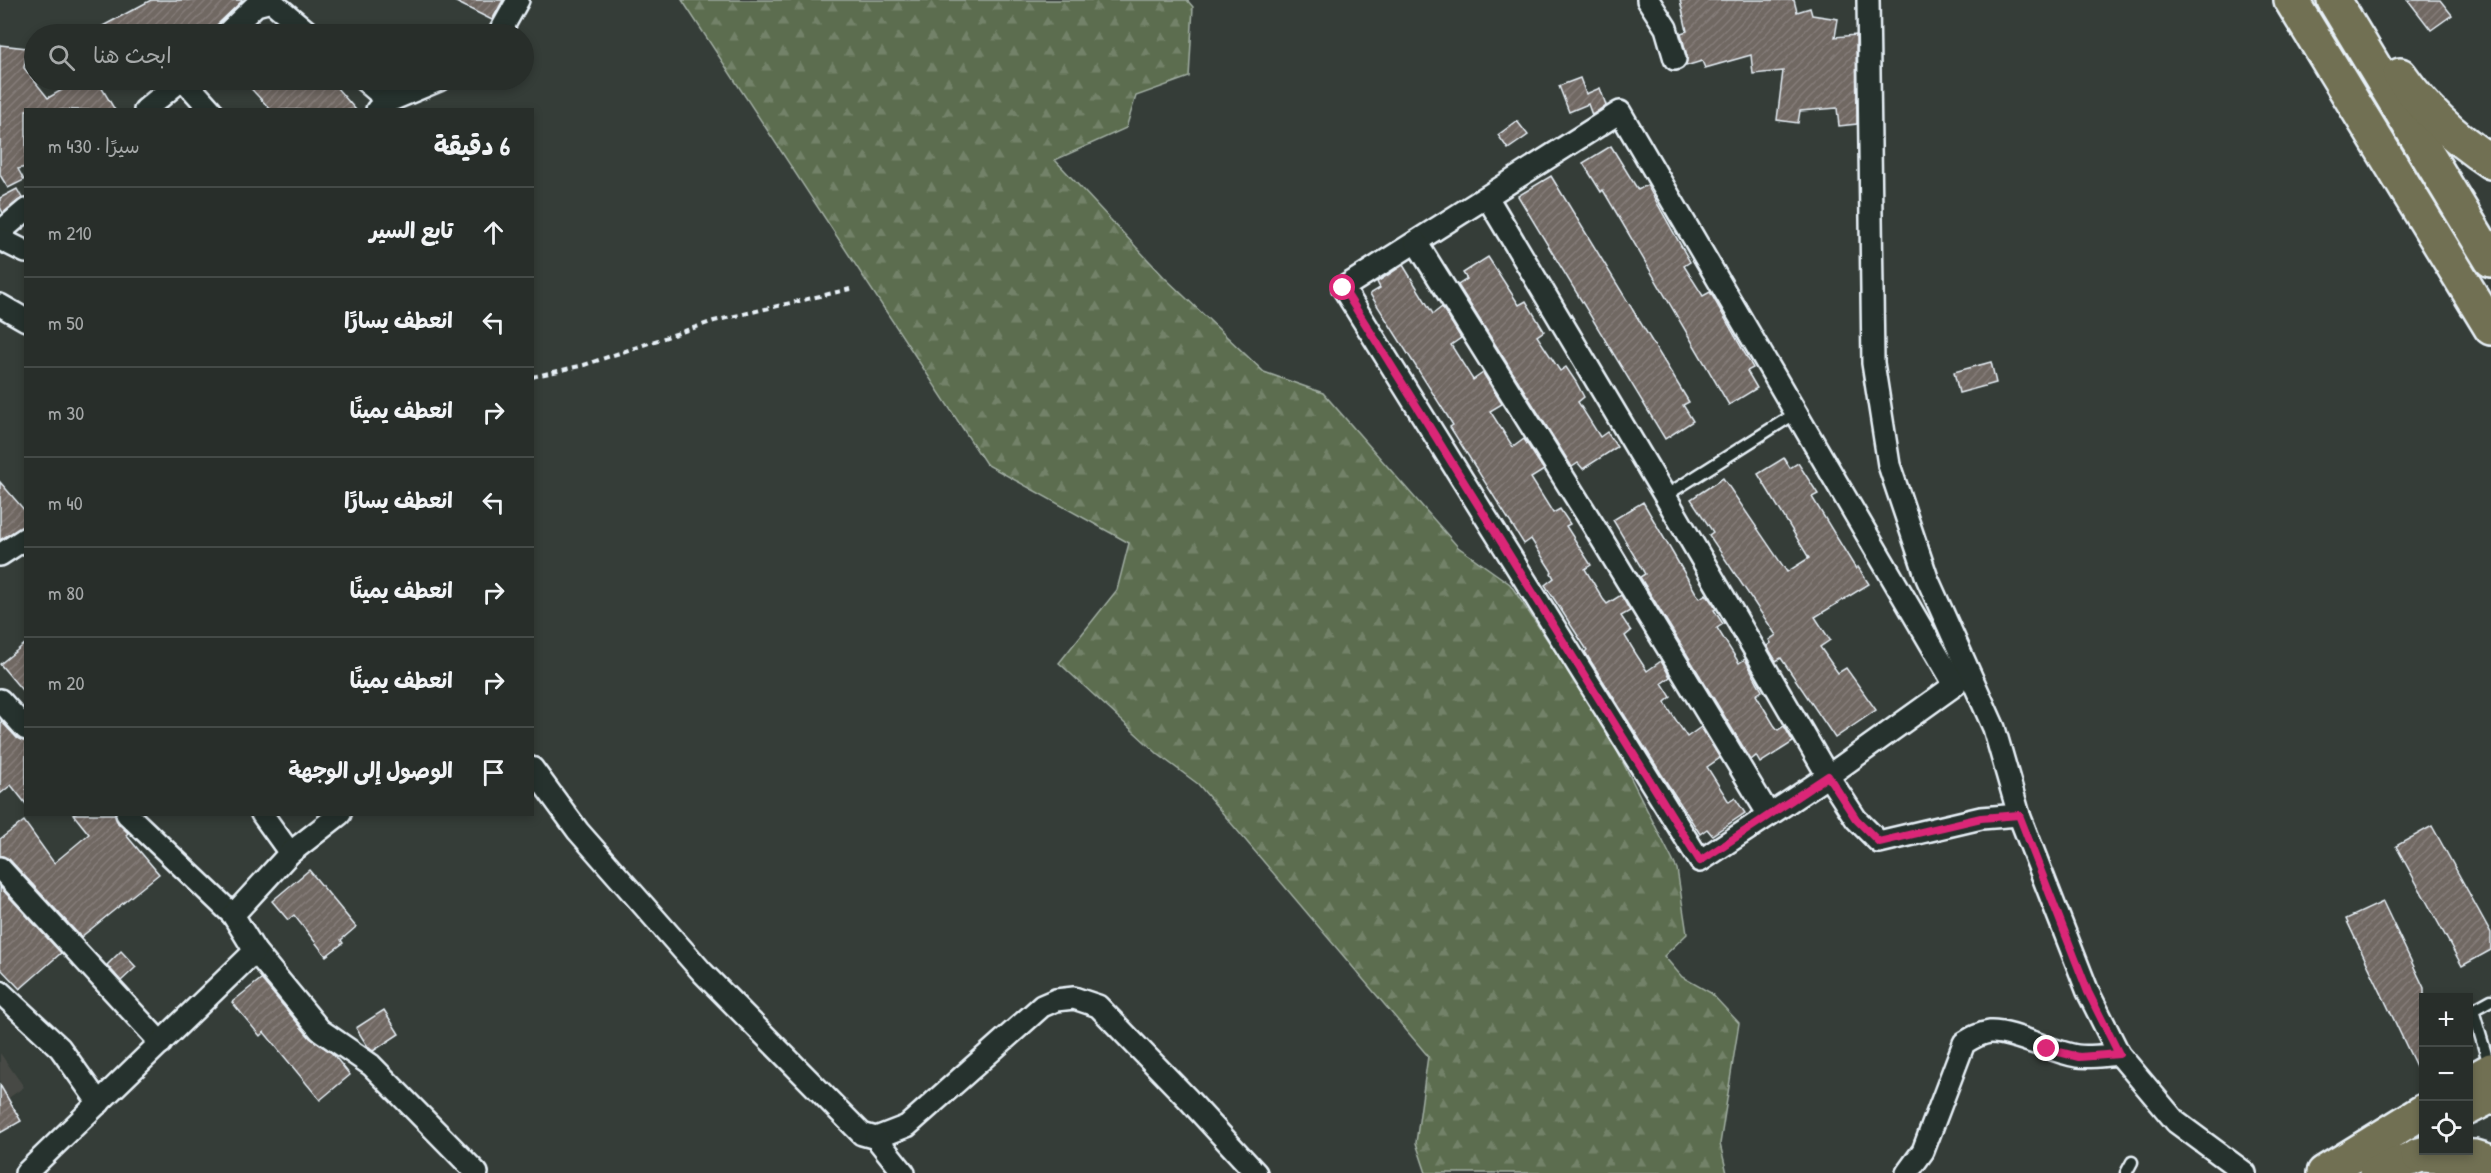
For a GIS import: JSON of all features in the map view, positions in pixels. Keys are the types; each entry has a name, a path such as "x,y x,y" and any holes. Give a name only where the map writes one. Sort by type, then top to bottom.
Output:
{"highway":[{"path":"2291,0 2491,328"},
{"path":"2341,12 2380,52 2417,100 2440,123 2465,146 2491,162"},
{"path":"2341,12 2491,260"},
{"path":"2473,1081 2491,1070"},
{"path":"2473,1106 2491,1095"},
{"path":"2365,1164 2419,1115"},
{"path":"2473,1146 2491,1144"},
{"path":"2324,1173 2365,1164 2419,1146"},
{"path":"2467,1155 2491,1162"}],"street":[{"path":"505,24 518,0"},
{"path":"1648,0 1666,28 1676,59"},
{"path":"1868,0 1873,363 1889,465 1927,578 1994,728 2019,815 2088,992 2119,1054 2176,1122 2246,1173"},
{"path":"236,24 256,5 271,1 298,24"},
{"path":"147,108 170,90"},
{"path":"192,90 209,108"},
{"path":"376,90 381,106 417,90"},
{"path":"1620,112 1955,685 1828,776 1700,861 1343,288 1416,242 1620,112"},
{"path":"1487,197 1828,776 1856,819 1879,842 1981,818 2019,815"},
{"path":"0,232 24,212"},
{"path":"0,239 24,251"},
{"path":"1416,242 1592,523 1769,815"},
{"path":"0,305 24,319"},
{"path":"0,555 24,539"},
{"path":"0,700 24,727"},
{"path":"534,771 578,831 703,973 862,1134 876,1138 904,1173"},
{"path":"129,816 233,915 255,951 320,1030 371,1065 477,1173"},
{"path":"263,816 290,853"},
{"path":"233,915 290,853 337,816"},
{"path":"0,868 161,1043"},
{"path":"26,1173 255,951"},
{"path":"0,992 60,1048 99,1103"},
{"path":"876,1138 907,1125 1042,1006 1056,1000 1074,998 1098,1006 1256,1173"},
{"path":"1907,1173 1923,1151 1964,1043 1977,1035 1992,1032 2079,1057 2119,1054"}],"lane":[{"path":"1665,496 1796,413"},
{"path":"2491,1000 2473,1010 2491,1070"},
{"path":"2126,1173 2132,1162"}],"path":[{"path":"534,377 584,365 714,321 850,289"}],"shaded area":[{"path":"0,1053 24,1087 0,1104"}],"green space":[{"path":"682,0 1187,0 1193,7 1189,77 1136,96 1126,128 1055,160 1165,278 1264,372 1323,393 1458,547 1510,584 1603,723 1677,869 1687,934 1664,956 1682,977 1711,993 1739,1023 1720,1144 1727,1173 1426,1173 1416,1143 1428,1056 1198,784 1159,755 1059,663 1117,590 1129,543 986,464"}],"building":[{"path":"151,0 243,0 218,24 107,24"},
{"path":"452,0 503,0 492,20"},
{"path":"1680,0 1794,0 1797,12 1810,8 1812,15 1838,19 1835,37 1856,35 1857,124 1839,126 1837,108 1800,111 1798,123 1777,120 1783,71 1753,74 1751,55 1705,68 1702,61 1686,66 1687,56 1681,33 1687,31"},
{"path":"2408,0 2440,0 2452,15 2431,30"},
{"path":"0,45 24,48 24,90 42,90 48,98 62,90 103,90 114,108 24,108 24,168 18,169 24,180 8,188 0,175"},
{"path":"1580,78 1586,94 1600,88 1606,105 1592,115 1588,104 1569,112 1559,86"},
{"path":"252,90 339,90 354,108 269,108"},
{"path":"1517,121 1528,135 1508,149 1498,135"},
{"path":"1611,146 1638,190 1647,185 1690,262 1684,266 1703,296 1710,292 1753,368 1747,371 1757,388 1729,405 1603,190 1601,192 1583,163"},
{"path":"1551,176 1689,402 1683,405 1693,421 1665,439 1518,196"},
{"path":"17,189 22,198 3,213 0,198"},
{"path":"1488,257 1519,305 1526,301 1544,331 1537,336 1560,371 1566,367 1576,382 1584,397 1578,402 1600,437 1607,432 1617,447 1583,469 1578,463 1572,467 1458,285 1467,279 1463,273"},
{"path":"1403,265 1433,314 1442,307 1461,338 1451,345 1473,380 1483,373 1502,404 1490,411 1513,447 1524,439 1544,470 1531,478 1553,513 1560,509 1570,524 1566,526 1591,565 1585,569 1603,599 1607,604 1621,595 1630,611 1621,616 1631,631 1625,636 1647,671 1661,661 1670,677 1662,683 1671,697 1665,702 1668,708 1687,737 1701,727 1720,758 1707,767 1729,802 1735,798 1745,813 1712,835 1707,829 1700,834 1667,783 1545,585 1554,578 1552,572 1531,539 1524,544 1450,427 1453,425 1370,294 1380,288 1377,282"},
{"path":"1991,362 1996,383 1959,393 1954,372"},
{"path":"1784,458 1790,468 1798,463 1818,494 1812,497 1856,569 1858,567 1869,584 1815,617 1830,640 1820,647 1838,673 1846,668 1876,710 1835,738 1781,658 1776,661 1767,646 1771,643 1769,640 1776,635 1709,535 1713,532 1691,499 1723,478 1787,572 1809,558 1758,474"},
{"path":"0,482 24,510 24,526 0,540"},
{"path":"1643,502 1696,593 1700,598 1706,594 1716,609 1714,610 1723,624 1717,628 1739,663 1745,659 1762,691 1756,695 1774,725 1778,730 1784,726 1793,742 1760,763 1756,756 1751,760 1640,577 1645,574 1613,520"},
{"path":"24,645 24,693 0,664"},
{"path":"1,721 17,738 24,740 24,801 11,785 0,794"},
{"path":"75,816 116,816 118,823 128,833 126,835 159,874 81,937 9,859 0,856 0,839 24,821 54,863 89,834"},
{"path":"2432,826 2491,933 2491,950 2462,966 2396,846"},
{"path":"309,870 356,927 341,940 343,943 326,956 294,915 288,920 272,901"},
{"path":"0,887 61,953 20,989 0,968"},
{"path":"2383,902 2424,988 2424,993 2419,993 2419,1072 2346,919"},
{"path":"121,951 136,967 121,981 107,965"},
{"path":"261,979 310,1038 332,1053 350,1075 320,1100 264,1032 260,1036 232,1002"},
{"path":"384,1010 399,1034 373,1051 356,1028"},
{"path":"0,1085 21,1121 0,1133"}],"route":[{"path":"1343,288 1700,861 1828,776 1856,819 1879,842 1981,818 2019,815 2088,992 2119,1054 2079,1057 2047,1049"}]}
